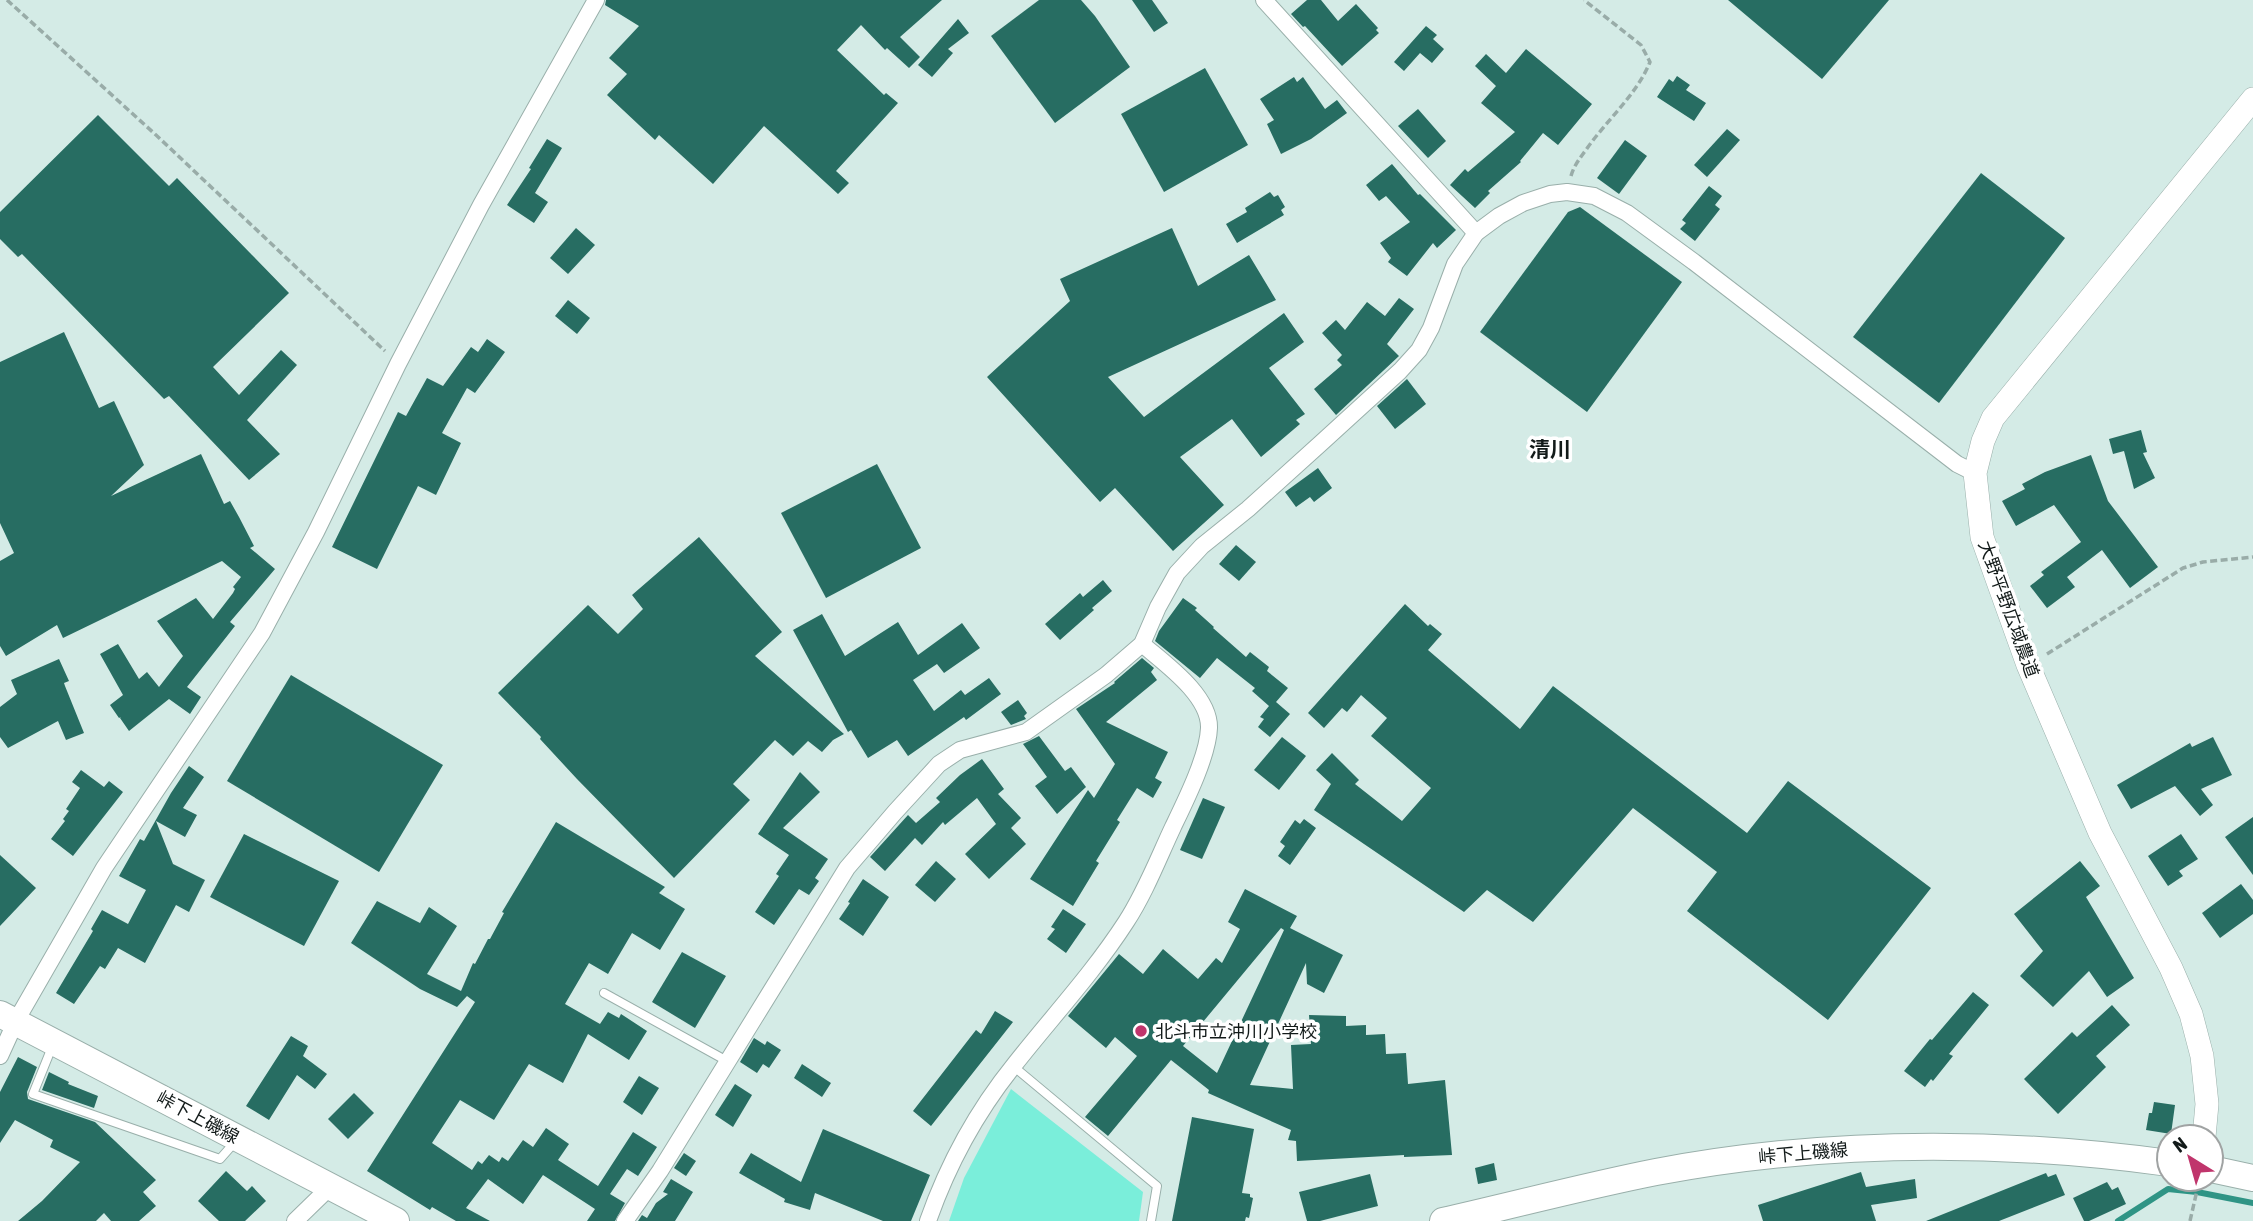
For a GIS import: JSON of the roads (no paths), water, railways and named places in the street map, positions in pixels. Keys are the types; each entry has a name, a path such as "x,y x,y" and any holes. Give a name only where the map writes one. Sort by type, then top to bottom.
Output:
{"main road":[{"name":"峠下上磯線","path":"8,1018 396,1221"},
{"name":"峠下上磯線","path":"1443,1221 1656,1172 1756,1157 1859,1148 1993,1147 2098,1153 2155,1161"},
{"path":"2225,1172 2253,1178"}],"street":[{"path":"0,1056 8,1018 104,868 262,633 481,205 596,0"},
{"path":"1264,0 1476,233"},
{"name":"大野平野広域農道","path":"2205,1123 2207,1104 2203,1056 2191,1014 2171,968 2100,833 2028,665 1982,537 1975,473 1983,441 1993,418 2253,99"},
{"path":"625,1221 660,1171 847,868 939,764 960,750 1027,732 1095,683 1142,644 1177,573 1202,546 1320,444 1400,371 1419,350 1431,328 1455,264 1476,233 1499,216 1523,203 1550,194 1567,192 1594,196 1628,213 1956,464 1975,473"},
{"path":"928,1221 950,1166 969,1130 1013,1066 1077,989 1127,921 1184,804 1203,757 1209,728 1205,708 1193,691 1142,644"},
{"path":"295,1221 331,1187"}],"lane":[{"path":"604,993 727,1061"},
{"path":"54,1041 33,1094 220,1159 239,1138"},
{"path":"1013,1066 1157,1186 1152,1221"}],"waterway":[{"path":"2118,1221 2168,1189 2253,1203"}],"place":[{"name":"北斗市立沖川小学校","path":"1141,1031"}],"district":[{"name":"清川","path":"1550,449"}]}
